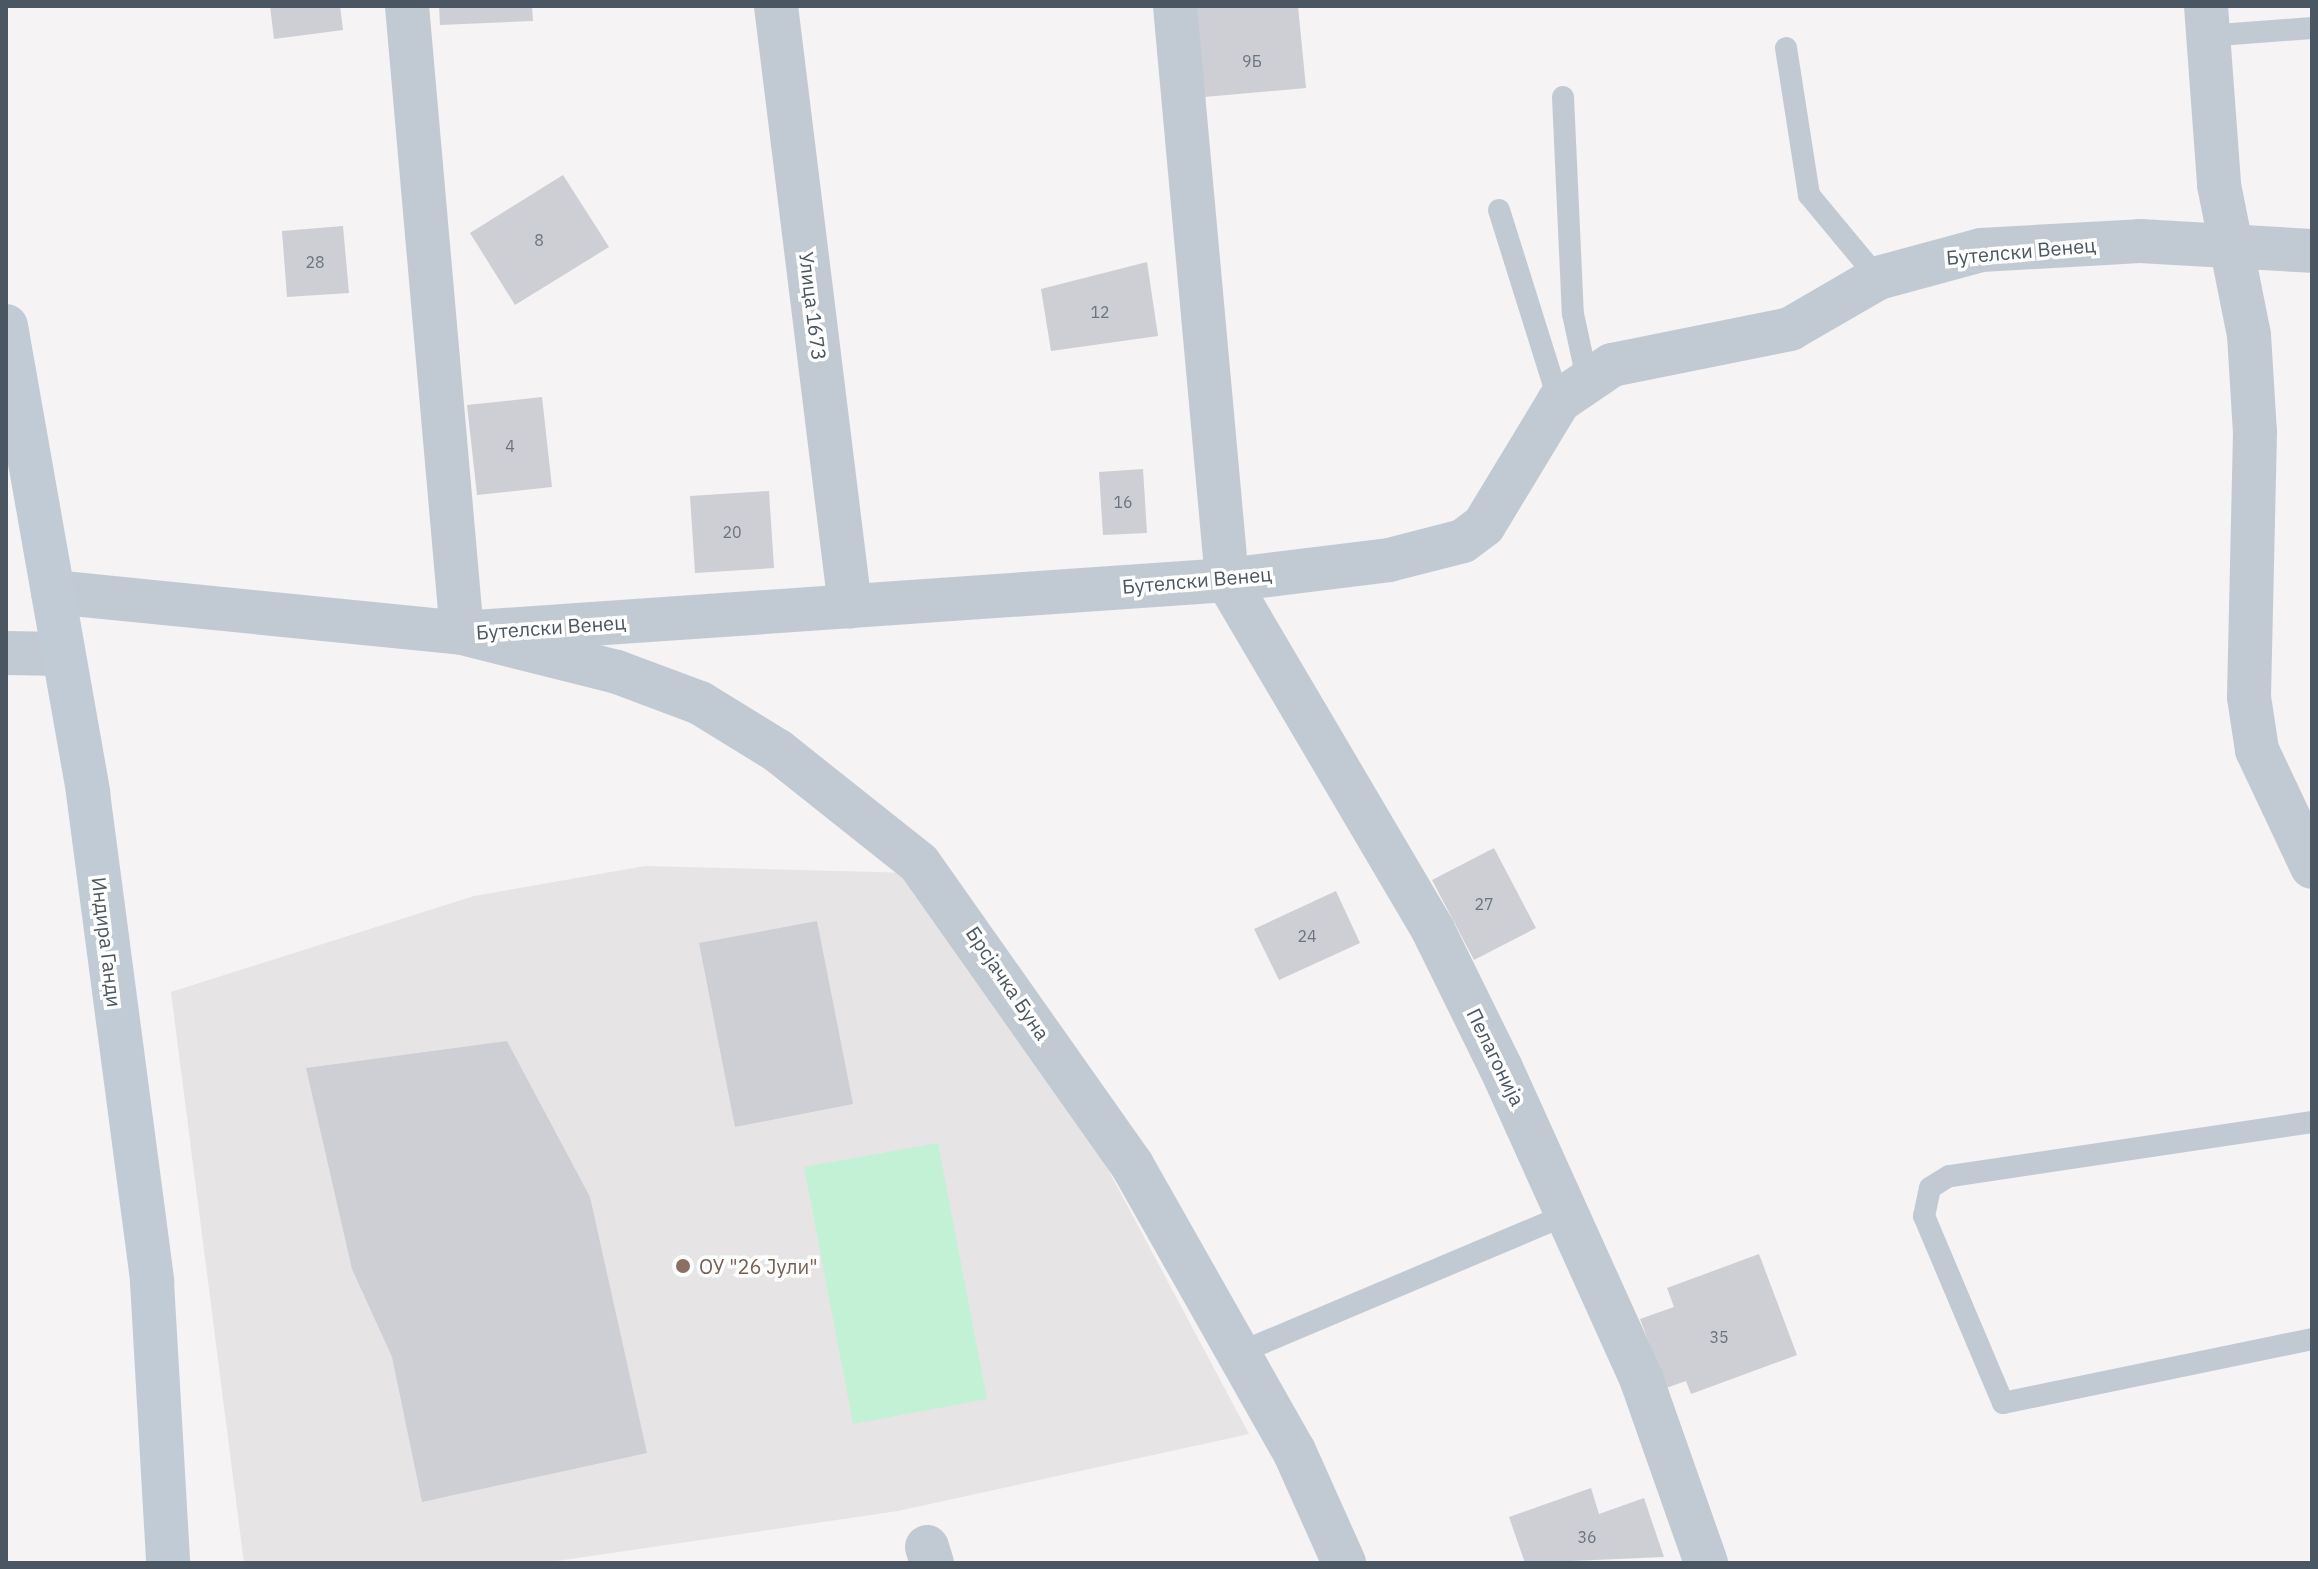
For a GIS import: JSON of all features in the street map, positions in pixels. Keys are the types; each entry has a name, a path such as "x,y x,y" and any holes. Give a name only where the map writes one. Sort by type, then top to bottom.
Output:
{"street":[{"path":"407,6 462,633"},
{"name":"Улица 1673","path":"776,6 850,606"},
{"path":"1175,6 1227,580"},
{"path":"2206,21 2255,432 2249,697 2257,750 2312,867"},
{"name":"Бутелски Венец","path":"53,592 462,633 1227,580 1389,560 1463,541 1503,505 1573,390 1612,365 1790,329 1878,278 1981,250 2140,241 2312,251"},
{"name":"Индира Ганди","path":"6,326 61,654 88,793 152,1282 168,1563"},
{"name":"Пелагонија","path":"1227,580 1433,930 1571,1213 1706,1563"},
{"name":"Брсјачка Буна","path":"462,633 617,672 700,703 880,825 963,916 1132,1165 1294,1451 1344,1563"},
{"path":"6,653 61,654"}],"lane":[{"path":"2206,21 2312,28"},
{"path":"1786,48 1809,195 1878,278"},
{"path":"1563,97 1573,314 1573,390"},
{"path":"1499,210 1573,390"},
{"path":"2312,1122 1949,1176 1930,1188 1924,1216 2003,1403 2312,1339"},
{"path":"1239,1353 1571,1213"}],"shaded area":[{"name":"ОУ \"26 Јули\"","path":"645,866 914,873 1070,1098 1249,1434 898,1511 543,1563 244,1563 171,992 474,896"}],"green space":[{"path":"938,1143 987,1399 853,1424 804,1167"}],"building":[{"path":"270,6 340,6 343,30 274,39"},
{"path":"439,6 532,6 533,21 440,25"},
{"path":"1196,6 1298,6 1306,88 1204,97"},
{"path":"563,175 609,247 515,305 470,233"},
{"path":"343,226 349,293 287,297 282,231"},
{"path":"1147,262 1158,336 1051,351 1041,289"},
{"path":"542,397 552,487 477,495 467,405"},
{"path":"1143,469 1147,533 1103,535 1099,472"},
{"path":"769,491 774,568 695,573 690,496"},
{"path":"1494,848 1536,928 1474,960 1432,880"},
{"path":"1336,891 1360,943 1279,980 1254,929"},
{"path":"817,921 853,1104 735,1127 699,943"},
{"path":"507,1041 590,1197 647,1453 422,1502 392,1357 352,1269 306,1068"},
{"path":"1759,1254 1797,1355 1691,1394 1686,1381 1666,1388 1640,1319 1674,1307 1667,1288"},
{"path":"1591,1488 1599,1514 1644,1498 1664,1557 1525,1563 1509,1517"}],"place":[{"name":"ОУ \"26 Јули\"","path":"683,1266"}]}
